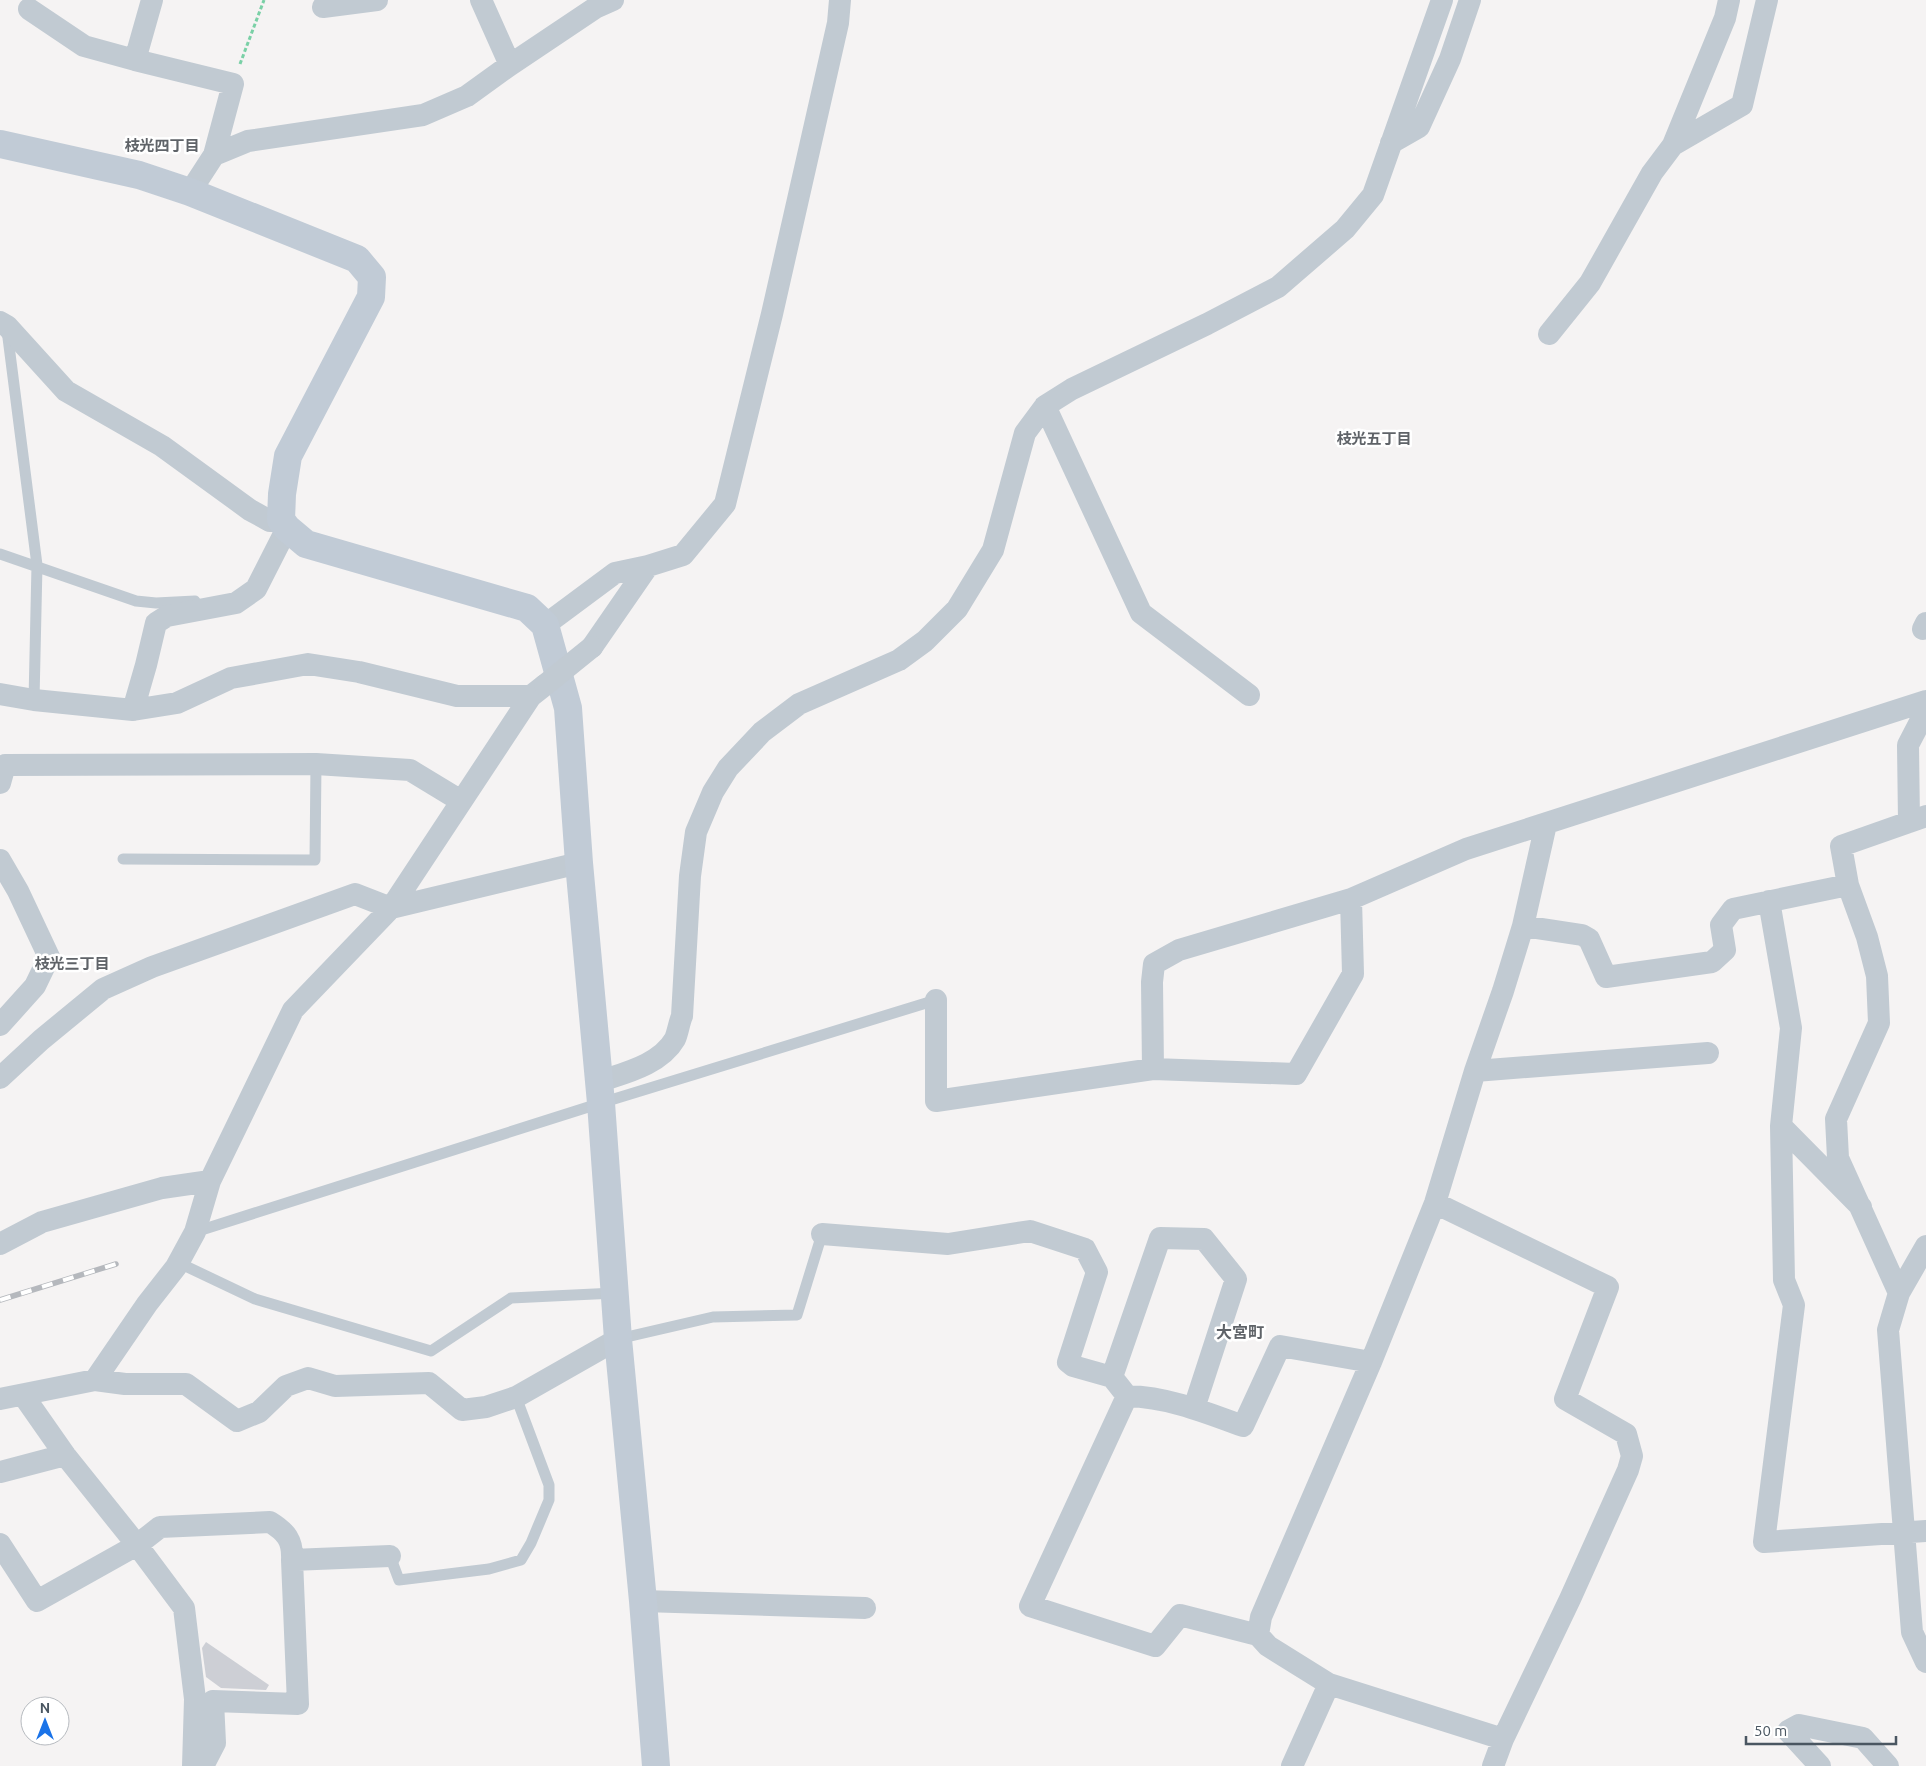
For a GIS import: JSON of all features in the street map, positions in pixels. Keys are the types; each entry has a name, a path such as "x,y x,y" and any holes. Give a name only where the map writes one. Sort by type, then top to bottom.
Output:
{"street":[{"path":"135,60 152,0"},
{"path":"323,8 377,0"},
{"path":"481,0 510,65"},
{"path":"545,625 615,574 683,555 725,504 772,314 838,23 840,0"},
{"path":"600,1093 662,1054 675,1038 682,1016 690,876 696,832 713,792 728,768 762,732 799,704 899,660 925,641 957,609 993,550 1025,433 1045,406 1072,389 1207,324 1278,287 1344,229 1373,195 1442,0"},
{"path":"1391,143 1419,127 1450,59 1470,0"},
{"path":"1549,334 1590,283 1652,172 1672,145 1725,18 1728,0"},
{"path":"1672,145 1742,105 1767,0"},
{"path":"214,155 248,141 423,115 467,96 599,3"},
{"path":"29,9 84,46 233,84 214,155 190,192"},
{"path":"0,144 139,175 190,192 357,259 372,277 371,297 288,456 282,494 284,524 256,588 236,603 167,616 156,623 133,710"},
{"path":"3,324 66,391 162,446 250,510 270,521 284,524 306,544 527,608 545,625 568,708 618,1339 643,1601 656,1766"},
{"path":"1045,406 1141,613 1249,695"},
{"path":"95,1380 147,1304 179,1263 195,1232 210,1181 293,1010 391,908 461,801 538,691 592,647 648,566"},
{"path":"1926,623 1922,629 1926,628"},
{"path":"0,694 34,700 133,710 177,703 231,678 308,664 358,672 457,696 538,691"},
{"path":"1152,1069 1152,982 1154,964 1179,950 1352,899 1466,849 1926,701"},
{"path":"1898,1292 1862,1207 1838,1158 1836,1119 1879,1022 1877,976 1867,937 1848,884 1841,846 1917,819 1908,745 1923,716 1926,715"},
{"path":"0,783 5,765 316,764 410,770 461,801"},
{"path":"1258,1635 1261,1617 1371,1362 1435,1203 1475,1071 1503,992 1523,926 1546,824"},
{"path":"0,860 18,891 49,957 35,986 0,1025"},
{"path":"0,1078 40,1040 103,989 152,967 355,894 391,908 579,863"},
{"path":"1523,926 1582,935 1589,939 1606,977 1712,962 1725,950 1721,925 1733,909 1848,884"},
{"path":"936,1000 936,1101 1152,1069 1296,1074 1353,974 1352,899"},
{"path":"1769,901 1791,1028 1781,1126 1784,1280 1794,1304 1764,1542 1926,1531"},
{"path":"1475,1071 1708,1053"},
{"path":"1781,1126 1862,1207"},
{"path":"0,1244 42,1222 162,1188 210,1181"},
{"path":"1435,1203 1608,1287 1565,1400 1626,1434 1632,1456 1628,1470 1570,1599 1502,1739 1493,1766"},
{"path":"822,1234 948,1244 1030,1231 1085,1249 1097,1272 1068,1362 1073,1366 1112,1377 1127,1396 1150,1397 1194,1408 1243,1426 1280,1346 1371,1362"},
{"path":"1112,1377 1160,1238 1204,1239 1236,1279 1194,1408"},
{"path":"1926,1246 1898,1292 1888,1330 1912,1632 1926,1662"},
{"path":"6,1397 95,1380 125,1384 186,1384 237,1421 259,1412 286,1386 308,1378 335,1386 429,1383 462,1410 486,1407 516,1397 618,1339"},
{"path":"1127,1396 1030,1606 1155,1646 1180,1615 1258,1635 1268,1646 1329,1684 1502,1739"},
{"path":"6,1397 65,1455 137,1545 184,1608 195,1700 194,1766"},
{"path":"0,1472 65,1455"},
{"path":"0,1544 37,1601 137,1545 160,1527 270,1522 284,1531 293,1548 298,1704 213,1702 215,1743 203,1766"},
{"path":"292,1560 390,1556"},
{"path":"643,1601 865,1608"},
{"path":"1292,1766 1329,1684"},
{"path":"1820,1766 1788,1731 1799,1725 1863,1738 1888,1766"}],"lane":[{"path":"3,324 37,566 34,700"},
{"path":"0,554 136,601 156,603 243,598"},
{"path":"123,859 315,860 316,764"},
{"path":"195,1232 600,1093 936,1000"},
{"path":"618,1339 713,1317 797,1315 822,1234"},
{"path":"179,1263 255,1299 431,1351 511,1298 615,1292"},
{"path":"390,1556 399,1580 489,1569 521,1560 531,1543 549,1500 549,1485 516,1397"}],"path":[{"path":"233,84 264,0"}],"building":[{"path":"206,1642 269,1685 266,1690 221,1688 206,1677 202,1648"}],"railway":[{"path":"0,1300 116,1264"}],"district":[{"name":"枝光四丁目","path":"162,146"},
{"name":"枝光五丁目","path":"1374,439"},
{"name":"枝光三丁目","path":"72,964"},
{"name":"大宮町","path":"1240,1332"}]}
